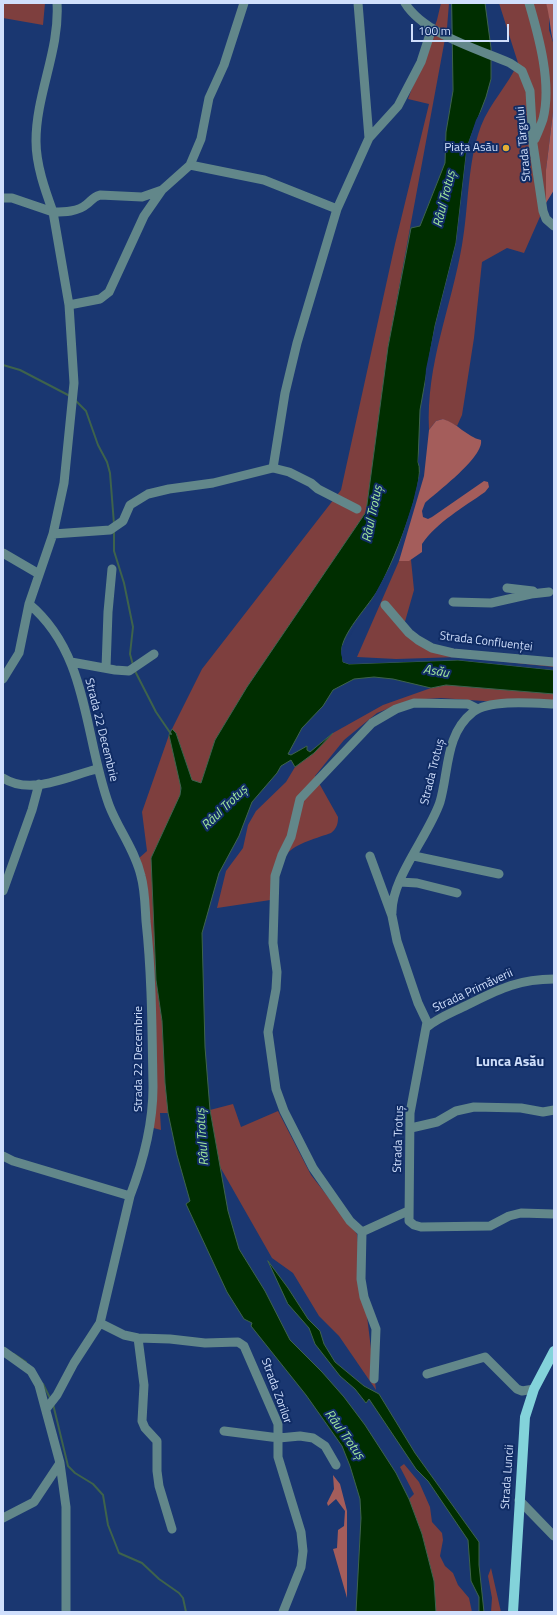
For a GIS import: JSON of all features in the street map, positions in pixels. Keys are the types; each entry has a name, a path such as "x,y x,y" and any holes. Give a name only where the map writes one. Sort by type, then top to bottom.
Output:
{"main road":[{"name":"Strada Luncii","path":"513,1612 519,1500 526,1417 534,1390 554,1351"}],"street":[{"path":"3,679 19,653 29,604 53,534 64,483 74,383 69,306 53,212 44,186 36,141 39,117 57,29 57,3"},
{"path":"69,306 100,299 109,292 144,216 162,190 190,166 201,139 209,98 224,65 244,3"},
{"path":"358,3 369,138"},
{"name":"Strada Târgului","path":"405,3 409,10 432,28 510,63 522,71 530,91 533,144 543,211 546,219 554,226"},
{"path":"529,3 540,44 545,99 543,118 533,144"},
{"path":"273,468 286,393 297,343 337,209 369,138 398,106 421,62 432,28"},
{"path":"190,166 264,180 337,209"},
{"path":"3,198 12,198 53,212 69,211 79,208 86,205 94,197 100,195 142,197 162,190"},
{"path":"53,534 110,530 123,521 130,505 148,494 169,489 213,483 273,468 289,472 306,480 318,489 357,509"},
{"path":"3,553 39,574"},
{"path":"106,668 108,612 112,569"},
{"path":"507,588 552,592"},
{"path":"453,602 491,603 531,594 552,592"},
{"name":"Strada 22 Decembrie","path":"29,604 41,615 57,637 71,662 82,699 97,769 109,806 135,857 142,877 148,940 153,1108 130,1196 100,1323 50,1404"},
{"name":"Strada Confluenței","path":"385,605 409,633 432,648 453,653 554,662"},
{"path":"71,662 129,671 154,654"},
{"path":"374,1379 376,1329 364,1297 361,1279 362,1232 350,1221 313,1168 284,1111 276,1089 268,1032 276,989 277,972 273,943 275,876 282,855 291,837 300,799 372,723 396,709 414,703 468,704 478,709 496,705 554,704"},
{"name":"Strada Trotuș","path":"392,916 394,900 400,882 440,801 454,738 469,716 478,709"},
{"path":"3,778 15,785 24,786 39,784 97,769"},
{"path":"3,891 32,810 39,784"},
{"name":"Strada Trotuș","path":"370,856 392,916 397,941 427,1027 422,1043 410,1113 410,1198 408,1211"},
{"path":"414,856 499,874"},
{"path":"400,882 417,883 457,893"},
{"name":"Strada Primăverii","path":"427,1027 441,1018 511,985 533,979 554,979"},
{"path":"411,1128 437,1122 456,1111 474,1107 521,1108 543,1112 554,1110"},
{"path":"3,1156 13,1161 130,1196"},
{"path":"362,1232 408,1211 409,1221 414,1225 421,1227 490,1226 510,1216 521,1213 554,1214"},
{"name":"Strada Zorilor","path":"100,1323 124,1335 138,1338 170,1339 205,1343 233,1342 244,1346 249,1354 278,1424 278,1457 299,1522 303,1551 298,1578 283,1612"},
{"path":"138,1338 144,1385 142,1421 145,1428 157,1441 157,1471 159,1486 172,1529"},
{"path":"3,1351 31,1371 50,1404 66,1507 66,1612"},
{"path":"427,1374 485,1357 517,1389 522,1391 534,1390"},
{"path":"224,1431 279,1438 300,1436 313,1438 325,1446 336,1466"},
{"path":"3,1518 34,1502 60,1463"},
{"path":"519,1500 554,1536"}],"shaded area":[{"path":"3,3 45,3 43,25 3,18"},
{"path":"441,3 449,3 447,28 388,347 366,512 247,687 215,740 201,784 192,780 176,733 172,729 202,669 341,490 395,244 429,104 408,99 437,20"},
{"path":"499,3 546,3 549,11 549,30 554,45 554,104 546,170 546,203 524,253 507,248 482,262 474,338 462,415 457,426 443,419 436,421 429,430 431,382 440,336 462,245 476,140 485,118 518,63"},
{"path":"546,3 554,3 554,45 548,14"},
{"path":"554,104 554,190 546,203 546,170"},
{"path":"443,419 471,436 481,440 480,447 468,464 425,503 422,511 423,517 428,519 432,517 484,481 488,482 489,487 485,492 451,515 435,529 422,544 422,552 409,561 399,561 424,476 429,430 436,421"},
{"path":"411,560 414,590 404,625 412,633 441,648 554,660 554,667 459,657 396,659 357,657 399,561"},
{"path":"446,685 554,694 554,706 441,698 410,700 377,713 344,740 315,776 338,817 336,828 331,833 301,844 290,850 284,859 280,870 277,899 217,908 226,871 243,848 248,825 256,811 286,782 295,767 314,753 333,733 383,705 431,688"},
{"path":"169,735 181,782 180,796 151,858 156,980 162,1021 168,1113 160,1113 161,1130 146,1126 150,1107 147,982 138,859 147,851 142,812"},
{"path":"233,1104 241,1127 278,1111 311,1175 357,1234 376,1390 339,1336 319,1316 293,1273 272,1258 219,1165 210,1110"},
{"path":"404,1464 419,1482 430,1507 432,1522 442,1533 443,1540 440,1556 445,1566 453,1573 458,1585 469,1598 472,1612 436,1612 434,1581 422,1534 409,1499 414,1494 400,1467"},
{"path":"333,1475 340,1484 347,1511 347,1598 333,1549 337,1548 338,1530 344,1526 345,1511 336,1499 328,1506 327,1503 334,1489"},
{"path":"491,1568 501,1612 491,1612 492,1598 488,1576"}],"water":[{"path":"452,3 485,3 491,48 491,79 486,97 467,147 456,243 435,326 420,410 419,473 417,488 406,526 384,579 374,596 352,625 344,640 342,649 343,662 349,664 458,660 554,670 554,694 446,685 431,688 393,679 374,677 354,679 333,690 323,706 302,728 288,754 291,755 307,746 307,750 310,752 333,733 314,753 295,767 291,760 281,766 277,773 252,802 239,836 219,873 202,933 205,1047 210,1110 228,1211 239,1249 265,1291 290,1340 322,1372 344,1397 365,1425 396,1473 409,1499 422,1534 434,1581 436,1612 356,1612 361,1518 360,1499 342,1446 306,1395 251,1326 252,1323 244,1319 227,1292 186,1204 190,1201 177,1155 168,1113 162,1021 156,980 151,858 180,795 181,788 169,735 172,729 176,733 192,780 201,783 215,740 247,687 366,512 388,347 411,228 420,226 445,163 446,132 453,91"},
{"path":"268,1261 308,1319 320,1331 324,1344 335,1362 364,1386 379,1394 415,1453 479,1542 479,1565 484,1612 479,1612 479,1597 471,1581 468,1540 428,1481 416,1469 369,1399 366,1403 355,1389 340,1376 315,1344 309,1328 288,1304"}],"pier":[{"path":"483,108 468,147 458,243 437,326 424,398 426,369 435,326 456,243 467,147 476,120"},
{"path":"420,445 420,462 423,469 415,503 397,558 379,593 367,609 395,557 413,502 421,468 418,462"},
{"path":"357,624 344,647 345,660 349,662 458,658 554,668 554,670 458,660 349,664 343,662 341,653 342,646"}],"waterway":[{"path":"3,365 20,370 70,396"},
{"path":"75,400 86,411 98,445 107,462 110,473 114,524"},
{"path":"114,532 114,551 124,583 133,627 130,654 133,665"},
{"path":"135,671 156,712 171,734"},
{"path":"14,1354 26,1362"},
{"path":"43,1384 50,1398"},
{"path":"53,1404 68,1466 75,1473 93,1484 103,1495 108,1525 119,1553 142,1563 159,1579 179,1593 183,1598 186,1612"}],"place":[{"name":"Piața Asău","path":"506,148"}],"district":[{"name":"Lunca Asău","path":"510,1063"}],"water label":[{"name":"Râul Trotuș","path":"445,199"},
{"name":"Râul Trotuș","path":"373,514"},
{"name":"Asău","path":"436,672"},
{"name":"Râul Trotuș","path":"225,808"},
{"name":"Râul Trotuș","path":"203,1137"},
{"name":"Râul Trotuș","path":"344,1435"}]}
